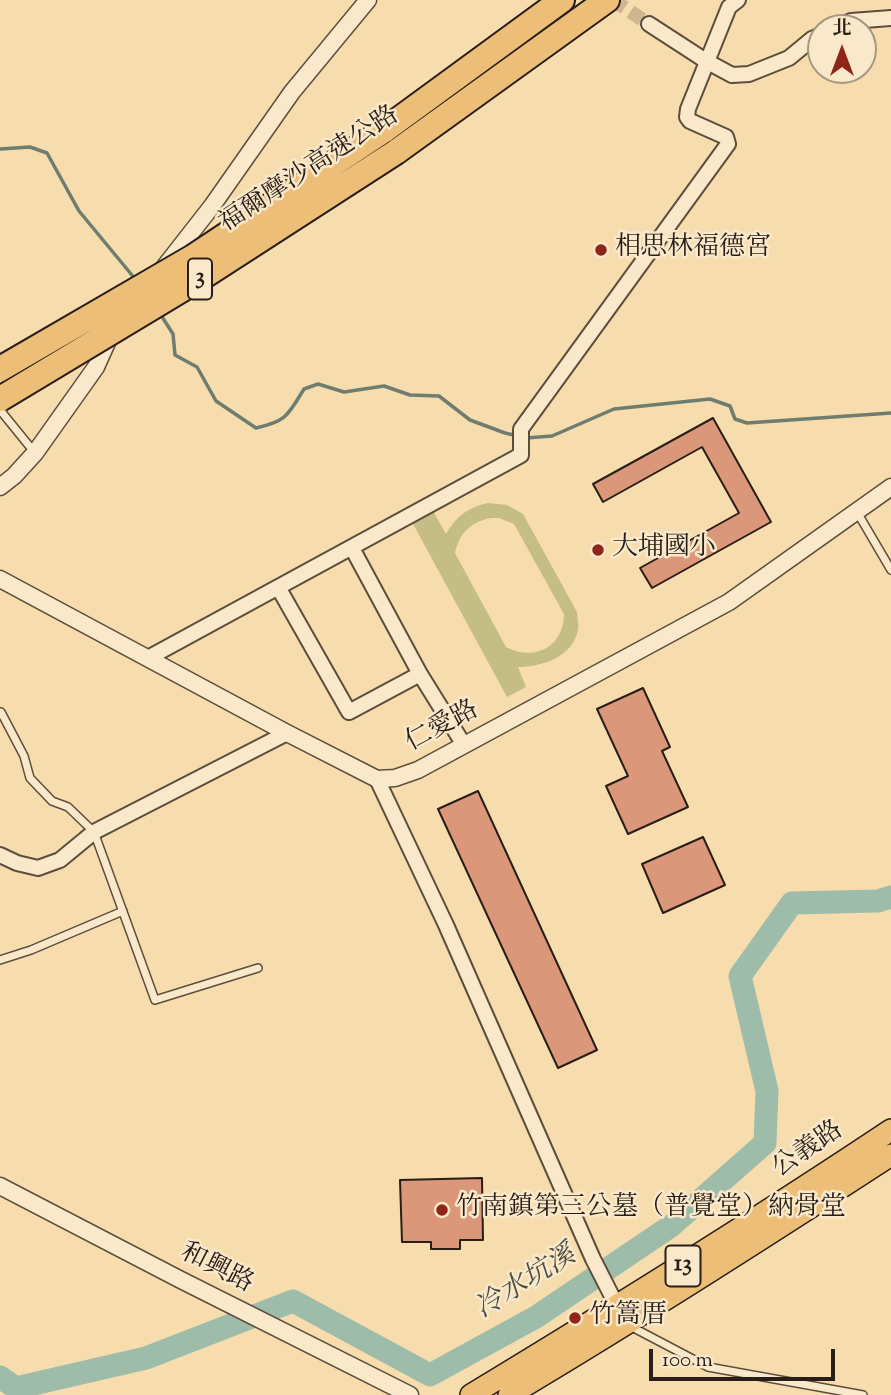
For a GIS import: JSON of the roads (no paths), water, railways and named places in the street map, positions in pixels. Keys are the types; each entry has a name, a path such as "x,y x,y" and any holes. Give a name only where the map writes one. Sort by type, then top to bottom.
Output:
{"highway":[{"name":"福爾摩沙高速公路","path":"0,369 193,257 383,131 562,0"},
{"name":"福爾摩沙高速公路","path":"0,399 201,278 396,152 607,0"}],"main road":[{"name":"公義路","path":"471,1395 618,1308 891,1130"},
{"name":"公義路","path":"509,1395 618,1308 743,1251 891,1155"}],"street":[{"path":"0,487 35,453 96,367 109,338 212,206 292,92 368,0"},
{"path":"148,658 522,455 521,436 728,144 726,137 690,121 687,117 729,6 738,0"},
{"path":"649,24 732,75 749,74 789,58 807,43"},
{"name":"仁愛路","path":"377,779 395,778 418,771 729,602 891,487"},
{"path":"352,548 420,674 464,745"},
{"path":"0,579 377,779 446,925 593,1259 618,1308"},
{"path":"278,587 349,712 420,674"},
{"path":"0,855 38,868 60,860 94,832 288,733"},
{"name":"和興路","path":"0,1186 410,1395"}],"lane":[{"path":"0,359 135,282 148,288"},
{"path":"35,453 0,410 109,338"},
{"path":"856,512 891,570"},
{"path":"0,712 24,756 30,778 52,801 68,807 94,832 155,1000 258,968"},
{"path":"0,960 31,950 123,911"},
{"path":"618,1308 708,1367 863,1395"}],"waterway":[{"path":"0,149 30,147 47,153 79,211 136,280"},
{"path":"159,312 173,334 175,355 197,367 216,401 256,428 286,416 304,389 318,384 344,392 384,386 410,395 439,396 470,420 518,436"},
{"path":"526,438 552,436 614,409 710,399 730,406 735,419 747,423 891,413"},
{"name":"冷水坑溪","path":"0,1377 16,1388 146,1358 293,1301 430,1375 536,1317 671,1226 765,1143 767,1091 740,976 792,903 878,901 891,897"}],"tunnel":[{"path":"613,0 649,24"}],"place":[{"name":"相思林福德宮","path":"601,250"},
{"name":"大埔國小","path":"598,550"},
{"name":"竹南鎮第三公墓（普覺堂）納骨堂","path":"442,1210"},
{"name":"竹篙厝","path":"575,1318"}]}
